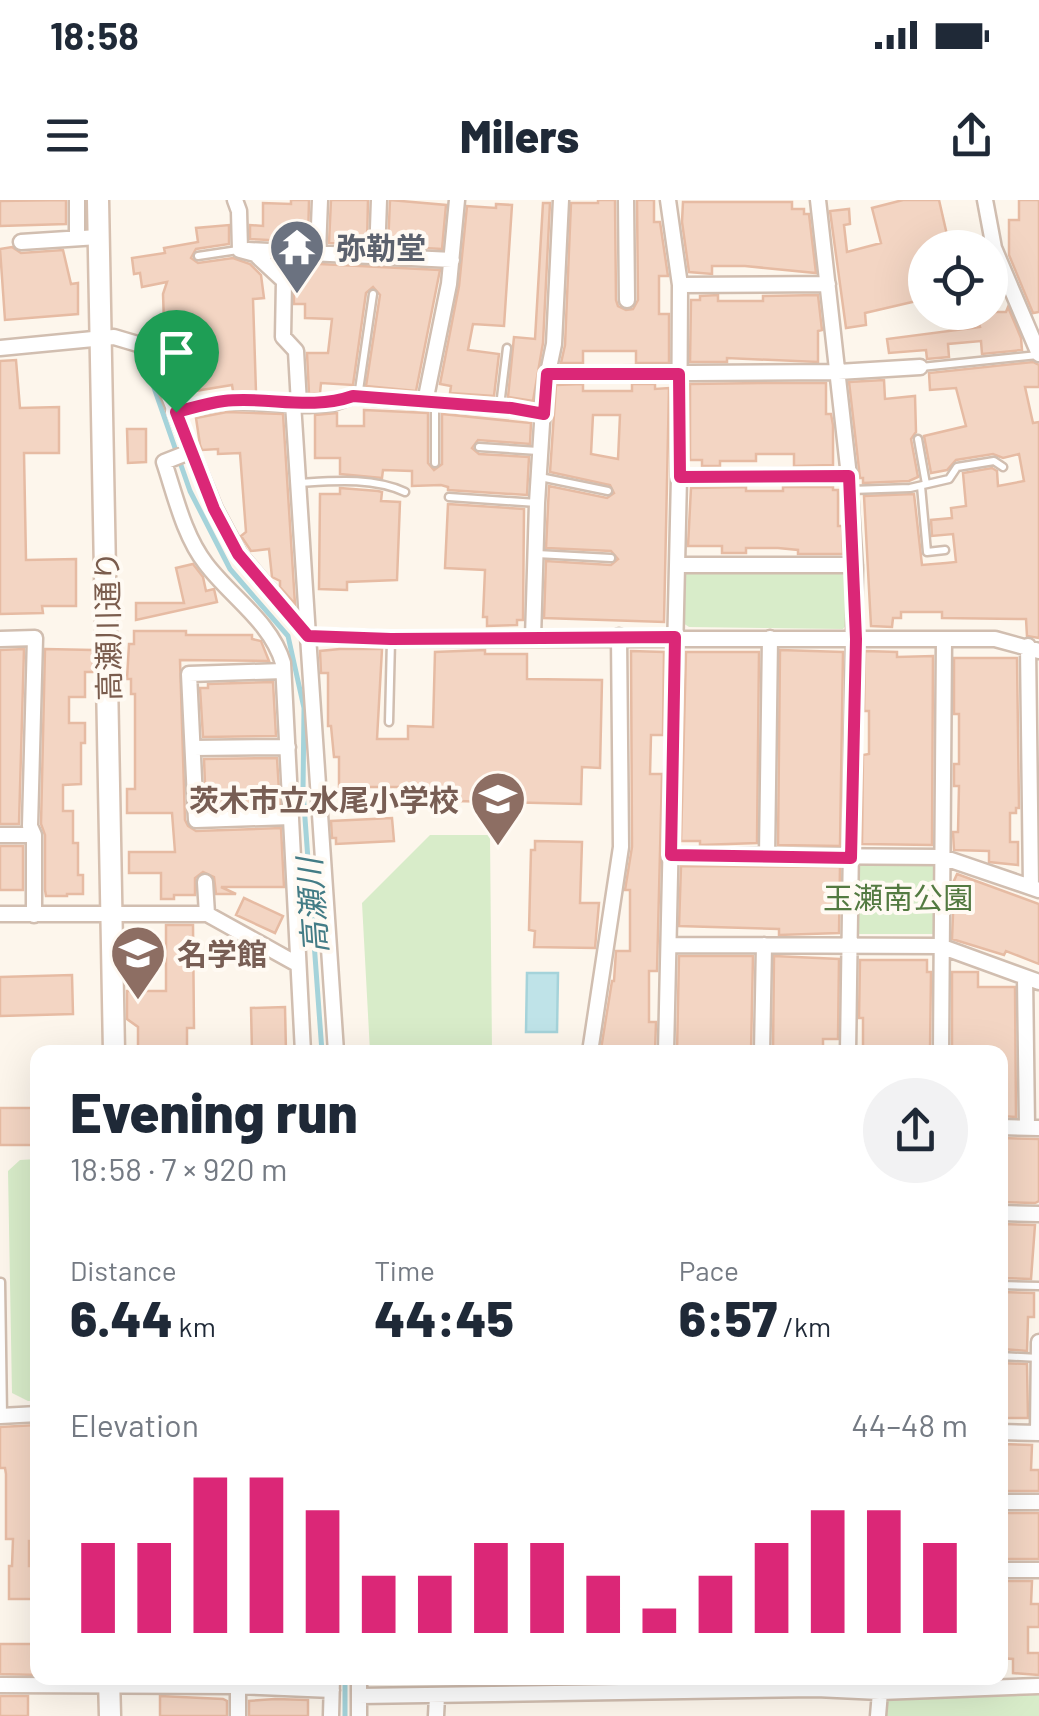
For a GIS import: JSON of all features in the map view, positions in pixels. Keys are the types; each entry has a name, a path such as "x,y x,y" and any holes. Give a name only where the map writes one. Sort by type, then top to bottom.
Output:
{"street":[{"path":"21,242 88,237 77,200"},
{"name":"高瀬川通り","path":"98,200 88,237 102,341 114,1045"},
{"path":"235,200 240,250"},
{"path":"318,252 320,200"},
{"path":"377,257 379,200"},
{"path":"430,402 458,200"},
{"path":"533,638 537,503 547,374 554,344 560,200"},
{"path":"626,200 626,300"},
{"path":"666,1045 680,477 680,285 668,200"},
{"path":"818,200 850,483 854,565 848,1045"},
{"path":"984,200 994,248 1039,355"},
{"path":"240,250 452,260"},
{"path":"240,250 254,254 284,281 284,337 296,351 298,483 336,1045"},
{"path":"680,285 828,284"},
{"path":"0,348 114,338 141,345 152,355 214,509 238,554 308,636 995,639 1034,648 1035,888 942,857 671,855"},
{"path":"547,374 838,372 920,367"},
{"path":"176,412 226,401 333,404 358,397 544,414"},
{"path":"192,450 164,462 180,513 202,561 276,641 283,672 303,1045"},
{"path":"680,477 850,483"},
{"path":"677,565 854,565"},
{"path":"591,1045 620,847 619,636"},
{"path":"0,639 35,638 30,826 34,834 34,915"},
{"path":"767,856 770,638"},
{"path":"941,1045 944,639"},
{"path":"283,672 189,674 196,820 290,817"},
{"path":"193,748 288,747"},
{"path":"0,836 34,834"},
{"path":"205,882 207,914"},
{"path":"0,914 207,914 297,964"},
{"path":"669,945 940,946 1032,980 1033,1128 1008,1127"},
{"path":"762,1045 764,945"},
{"path":"1008,1213 1039,1214"},
{"path":"1008,1432 1038,1433 1039,1342"},
{"path":"1,1416 30,1414"},
{"path":"1008,1502 1039,1502"},
{"path":"1008,1570 1039,1570"},
{"path":"0,1685 30,1684"},
{"path":"109,1685 110,1716"},
{"path":"238,1685 238,1716"},
{"path":"332,1685 332,1716"},
{"path":"359,1685 359,1716"},
{"path":"359,1696 437,1696 639,1685"},
{"path":"851,1685 1039,1686"},
{"path":"878,1716 886,1687"},
{"path":"436,1716 437,1696"}],"lane":[{"path":"198,256 240,250"},
{"path":"358,397 373,294"},
{"path":"500,407 507,348"},
{"path":"920,367 1039,355"},
{"path":"430,402 435,464"},
{"path":"918,439 927,552 944,550"},
{"path":"479,447 542,451"},
{"path":"850,483 923,485 950,479 957,467 994,461 1003,467"},
{"path":"540,476 608,491"},
{"path":"298,483 340,481 394,487 405,492"},
{"path":"449,497 537,503"},
{"path":"535,554 611,558"},
{"path":"389,722 391,639"},
{"path":"1,1282 1,1416"},
{"path":"1008,1285 1039,1286"},
{"path":"1008,1356 1039,1358"}],"green space":[{"path":"691,570 842,572 849,578 848,623 843,629 689,627 683,623 683,575"},
{"path":"430,835 490,835 492,1045 370,1045 362,903"},
{"name":"玉瀬南公園","path":"857,859 939,859 940,934 857,934"},
{"path":"30,1159 30,1401 12,1393 8,1171 20,1160"},
{"path":"1039,1690 1039,1716 885,1716 886,1697"}],"water":[{"path":"527,973 558,973 557,1032 526,1032"}],"building":[{"path":"66,200 66,224 0,226 0,201"},
{"path":"291,200 309,200 308,242 250,239 250,225 263,226 263,203 291,204"},
{"path":"331,200 368,200 367,245 329,243"},
{"path":"390,200 446,205 442,249 388,246"},
{"path":"615,200 616,300 626,310 633,309 638,300 637,200 654,200 654,222 660,222 668,276 659,276 659,314 669,314 669,363 636,363 636,351 583,351 583,363 561,363 571,203"},
{"path":"903,200 939,200 946,230 908,230 908,303 865,313 866,325 846,328 830,211 849,209 850,224 844,225 847,252 881,243 872,208"},
{"path":"1019,200 1039,200 1039,312 1033,313 1009,255 1009,220 1019,220"},
{"path":"683,202 792,202 792,209 804,209 804,214 809,214 816,273 745,266 712,266 712,274 689,272"},
{"path":"543,203 550,203 543,343 533,401 508,397 514,337 535,339"},
{"path":"496,204 512,205 504,326 473,324 468,350 499,354 494,396 450,393 451,386 440,384 459,286 467,206 496,208"},
{"path":"229,225 229,244 196,249 191,258 198,263 233,258 250,264 261,275 264,298 253,299 256,392 233,391 232,385 183,393 179,351 165,352 163,294 167,282 142,287 140,273 134,274 132,258 198,242 196,228"},
{"path":"12,247 21,253 63,250 71,284 78,283 78,314 5,320 0,249"},
{"path":"279,262 440,270 416,391 366,386 380,295 373,287 366,293 353,385 321,383 320,393 309,394 307,353 328,353 332,319 305,318 305,304 294,304 293,276"},
{"path":"718,295 718,301 763,301 763,296 818,295 822,330 818,331 818,362 727,358 727,362 690,362 691,300"},
{"path":"1008,307 1022,350 982,354 981,341 948,344 949,357 927,359 926,350 889,353 887,339 957,330 1008,330"},
{"path":"16,360 20,408 59,407 59,453 24,453 26,560 76,559 76,606 42,606 43,613 0,614 0,361"},
{"path":"1033,362 1039,365 1039,387 1025,387 1033,423 1039,422 1039,638 1027,636 1026,619 942,618 942,612 901,612 901,618 893,618 892,627 871,626 864,496 914,494 922,565 946,563 956,562 953,534 932,536 931,520 952,518 951,508 966,506 963,473 992,468 997,471 998,486 1024,481 1019,454 956,460 947,470 931,473 924,436 966,426 956,388 930,390 929,373"},
{"path":"884,380 885,399 915,396 916,432 911,439 918,477 909,481 863,483 849,382"},
{"path":"826,383 826,414 831,414 833,425 833,465 794,466 794,454 756,454 756,461 720,461 720,466 702,466 702,460 690,460 690,384"},
{"path":"583,384 583,391 632,391 632,384 669,388 664,622 544,618 546,561 611,565 618,559 611,551 546,548 549,486 607,498 614,493 610,485 550,472 556,385","holes":["593,415 620,415 618,459 591,454"]},
{"path":"364,410 428,413 428,463 434,470 442,464 442,414 531,423 530,444 478,440 472,448 479,454 529,457 527,495 448,490 441,485 412,486 412,471 383,470 382,478 340,474 340,458 315,458 315,415 337,413 337,426 364,426"},
{"path":"227,412 283,414 295,604 280,587 280,581 272,577 269,549 251,551 241,536 246,532 240,453 218,454 218,449 202,450 200,445 196,418"},
{"path":"127,429 146,429 146,462 128,463"},
{"path":"746,487 746,491 783,491 783,487 838,490 843,554 798,554 798,550 778,548 722,553 722,546 688,546 691,488"},
{"path":"340,488 378,491 382,492 381,501 400,502 397,580 347,582 347,590 319,589 320,494 340,494"},
{"path":"448,504 524,509 523,620 517,620 517,625 487,626 487,617 483,617 485,570 445,568"},
{"path":"193,564 203,577 206,591 214,589 217,602 136,620 136,603 184,603 176,568"},
{"path":"134,631 252,635 252,639 261,641 269,661 180,660 185,820 196,831 281,828 284,887 221,887 236,894 216,894 214,877 203,872 195,878 195,895 161,899 161,873 129,873 129,852 175,852 172,813 127,813 127,789 135,789 135,694 131,694 131,679 127,679 129,644 134,644"},
{"path":"24,649 19,824 0,824 0,650"},
{"path":"45,649 93,650 93,672 85,672 85,697 69,697 69,723 85,723 85,743 81,743 81,784 63,785 63,811 73,811 78,875 83,875 83,894 67,896 46,896 45,890 45,835 41,824"},
{"path":"382,649 377,739 408,739 408,726 433,727 435,652 485,650 485,654 527,654 527,679 602,680 600,768 582,767 581,804 411,800 411,787 339,787 339,757 334,757 328,726 328,673 321,673 320,651"},
{"path":"780,650 843,652 840,846 778,845"},
{"path":"631,651 664,652 663,735 651,735 650,774 662,774 657,971 649,971 649,1022 656,1022 655,1045 602,1045 616,951 630,951 630,890 625,890 632,847"},
{"path":"865,651 897,652 897,657 933,656 932,845 862,844 863,755 869,754 869,711 864,711"},
{"path":"686,652 759,652 757,843 700,845 700,841 681,841"},
{"path":"954,658 1017,658 1019,808 1010,813 1010,842 1018,842 1018,865 989,862 989,851 954,850 953,832 958,832 959,786 954,786 954,764 959,764 959,714 954,714"},
{"path":"273,682 276,736 203,737 200,688 208,688 208,684"},
{"path":"277,758 280,807 206,809 204,759"},
{"path":"392,818 394,841 336,844 336,838 332,838 331,821"},
{"path":"535,841 582,842 580,903 599,903 595,948 534,947 535,931 529,930 531,850 535,850"},
{"path":"0,846 23,846 23,890 0,890"},
{"path":"681,866 840,867 839,933 779,935 779,929 679,926"},
{"path":"957,874 1039,904 1039,964 1006,951 1004,955 952,939 956,904 953,883"},
{"path":"244,898 283,916 275,933 236,915"},
{"path":"166,925 193,925 194,1028 187,1028 187,1045 138,1045 138,1027 127,1019 127,991 166,991"},
{"path":"679,956 753,956 751,1045 677,1045"},
{"path":"774,956 839,959 838,1039 823,1039 823,1045 773,1045"},
{"path":"860,960 927,960 927,972 931,972 930,1045 863,1045 863,1018 859,1018"},
{"path":"952,972 978,972 978,987 1015,987 1016,1117 1008,1116 1008,1045 952,1045"},
{"path":"72,975 73,1014 0,1016 0,977"},
{"path":"285,1007 286,1045 252,1045 251,1008"},
{"path":"0,1108 30,1108 30,1145 0,1145"},
{"path":"1008,1138 1039,1139 1039,1201 1008,1202"},
{"path":"1008,1224 1035,1225 1031,1279 1008,1278"},
{"path":"1008,1292 1034,1293 1034,1317 1028,1317 1027,1351 1008,1349"},
{"path":"1008,1363 1027,1364 1028,1418 1008,1418"},
{"path":"30,1425 30,1599 9,1599 13,1539 6,1539 6,1474 5,1468 0,1468 0,1427"},
{"path":"1008,1444 1032,1445 1031,1470 1039,1470 1039,1491 1008,1491"},
{"path":"1008,1513 1039,1513 1039,1559 1008,1559"},
{"path":"1008,1581 1032,1581 1031,1604 1039,1604 1039,1627 1028,1627 1028,1653 1039,1653 1039,1675 1013,1673 1013,1659 1008,1659"},
{"path":"0,1644 30,1644 30,1675 0,1674"},
{"path":"0,1696 28,1696 28,1716 0,1716"},
{"path":"160,1696 223,1699 227,1701 227,1716 160,1716"},
{"path":"308,1700 308,1716 249,1716 249,1701"}],"waterway":[{"name":"高瀬川","path":"151,379 190,491 230,569 288,636 304,708 303,791 321,1045"},
{"name":"高瀬川","path":"345,1685 345,1716"}],"place":[{"name":"弥勒堂","path":"297,296"},
{"name":"茨木市立水尾小学校","path":"498,848"},
{"name":"名学館","path":"138,1002"}],"route":[{"path":"547,374 679,374 680,477 849,476 856,639 851,858 671,855 675,637 308,636 238,554 214,509 176,412 226,401 333,404 353,396 544,414 547,374"}]}
